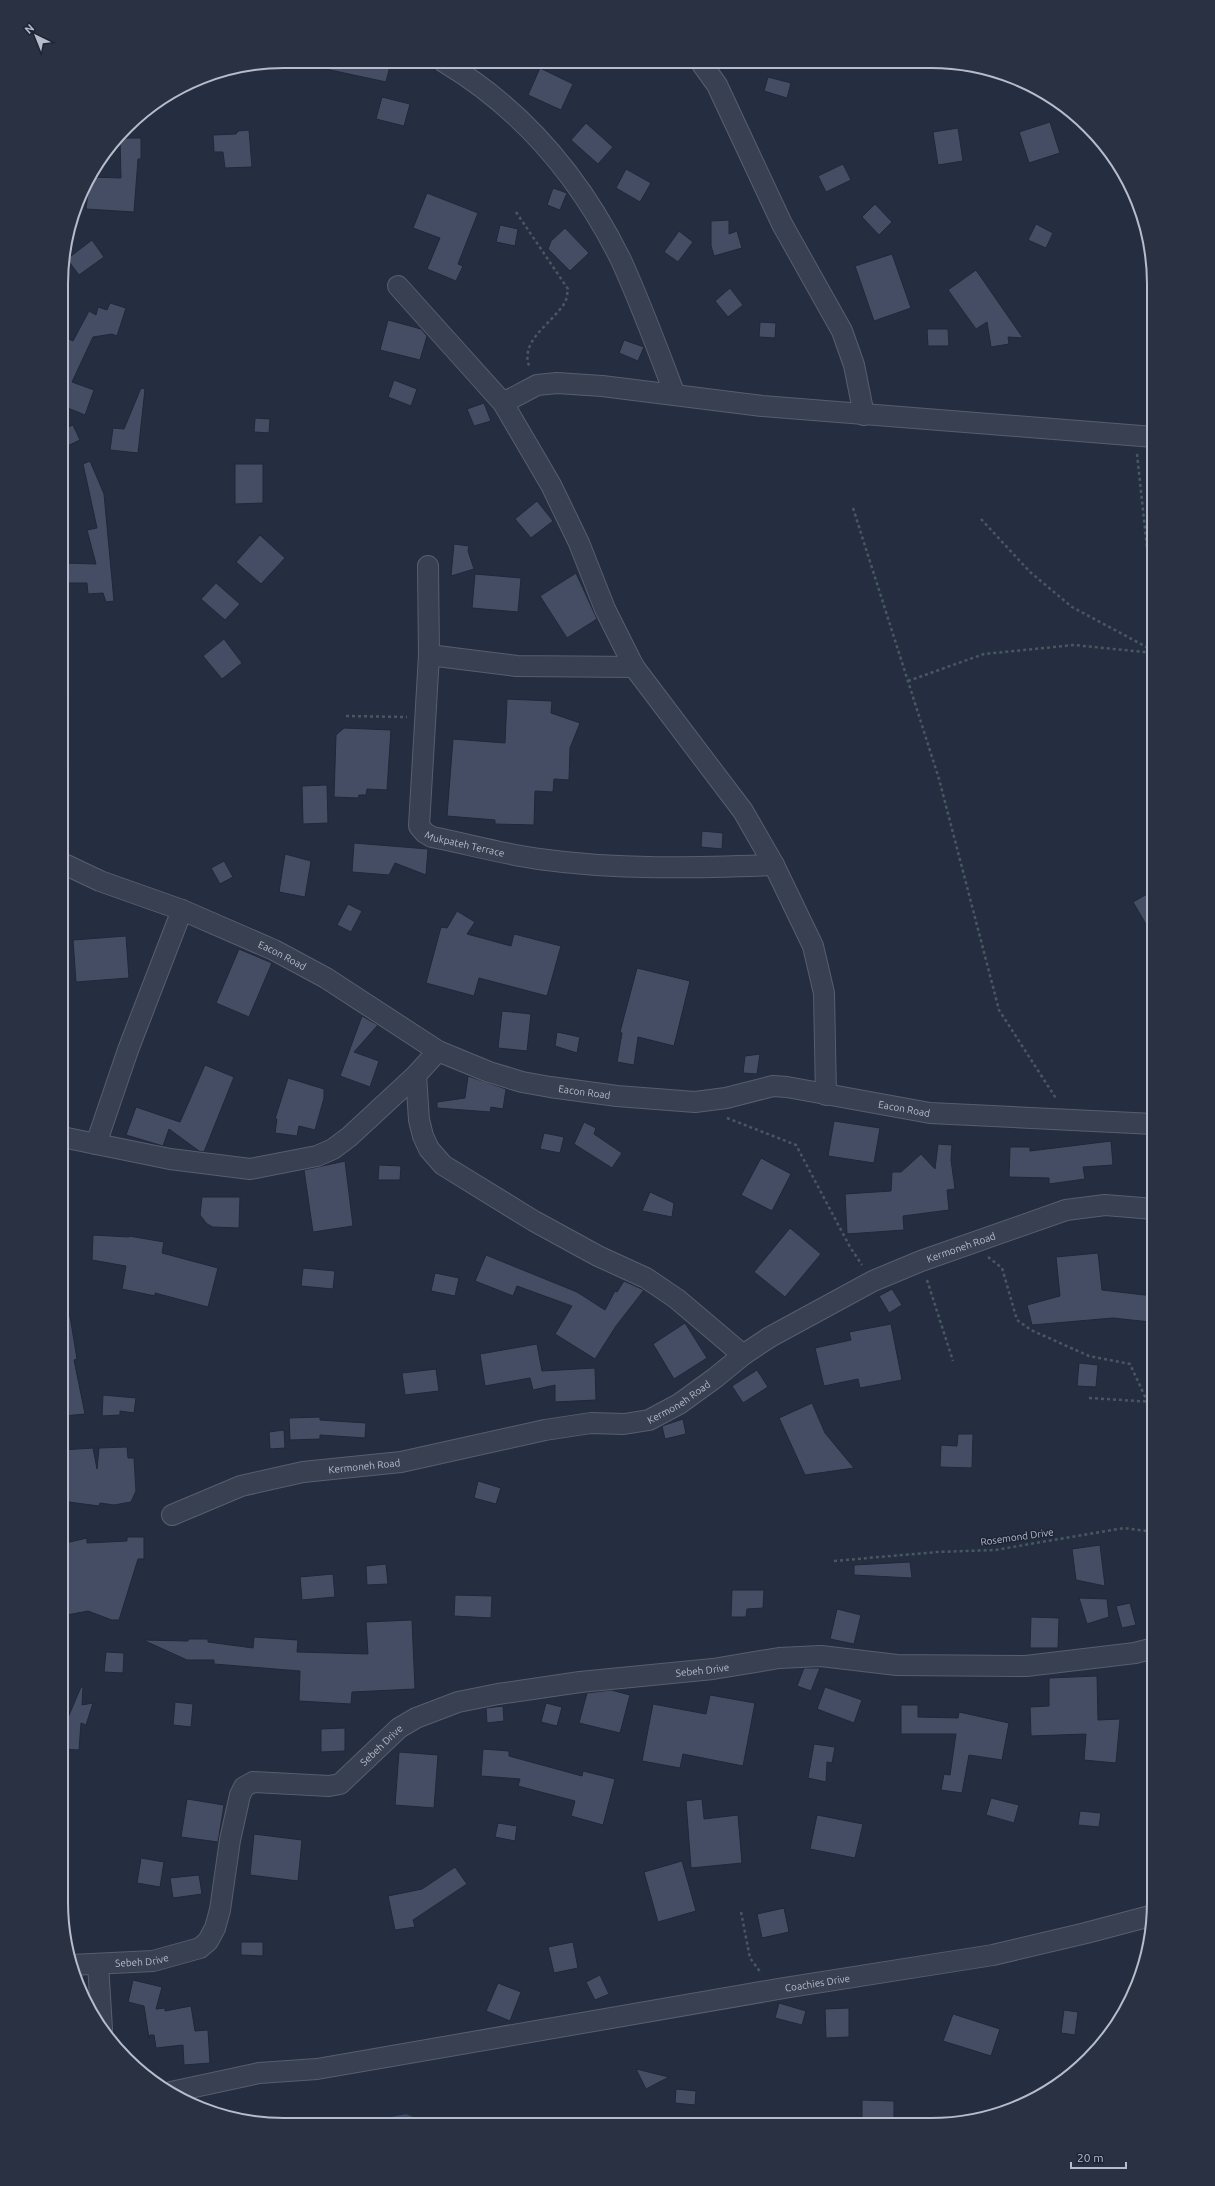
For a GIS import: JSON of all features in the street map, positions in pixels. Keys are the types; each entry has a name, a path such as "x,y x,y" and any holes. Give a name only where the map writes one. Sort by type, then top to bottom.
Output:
{"street":[{"path":"454,68 465,74 526,123 557,158 586,198 620,260 675,395"},
{"path":"705,68 717,85 782,224 842,332 854,365 864,415"},
{"path":"398,286 503,403 551,485 579,543 605,609 634,667 743,811 774,865 813,946 824,993 826,1095"},
{"path":"503,403 538,385 557,383 602,386 762,406 827,410 864,415 1144,437"},
{"name":"Mukpateh Terrace","path":"428,566 429,655 419,826 425,833 432,837 539,859 616,866 693,868 774,865"},
{"path":"429,655 517,666 634,667"},
{"name":"Eacon Road","path":"68,866 100,881 182,910 274,950 320,974 438,1051 489,1072 522,1082 617,1096 695,1102 726,1098 773,1086 787,1087 930,1113 1147,1124"},
{"path":"96,1144 128,1050 182,910"},
{"path":"68,1138 170,1159 236,1168 250,1169 279,1165 317,1156 333,1149 350,1137 416,1075 438,1051"},
{"path":"416,1075 419,1120 423,1136 429,1149 443,1165 534,1221 598,1256 646,1278 677,1299 743,1355"},
{"name":"Kermoneh Road","path":"172,1515 241,1486 303,1472 401,1462 545,1430 591,1423 624,1424 649,1420 679,1404 715,1378 743,1355 770,1337 873,1280 921,1261 1066,1210 1105,1205 1147,1208"},
{"name":"Sebeh Drive","path":"77,1965 153,1961 200,1948 208,1941 215,1928 220,1910 230,1840 240,1795 244,1787 253,1782 329,1786 340,1784 399,1728 416,1718 458,1702 498,1694 580,1682 713,1669 778,1658 821,1656 897,1665 1026,1666 1135,1653 1147,1650"},
{"name":"Coachies Drive","path":"179,2091 259,2073 317,2069 784,1988 993,1955 1147,1917"},
{"path":"98,1964 101,2017"}],"path":[{"path":"516,212 568,289 565,303 528,347 526,359 538,385"},
{"path":"1144,437 1147,490"},
{"path":"852,508 939,779 999,1010 1069,1119"},
{"path":"981,519 1030,572 1072,607 1147,648"},
{"path":"908,681 984,654 1074,645 1147,651"},
{"path":"346,716 425,717"},
{"path":"724,1117 796,1145 850,1247 873,1280"},
{"path":"971,1244 1002,1268 1018,1320 1030,1330 1089,1356 1130,1364 1147,1401 1089,1398"},
{"path":"921,1261 953,1361"},
{"name":"Rosemond Drive","path":"834,1561 937,1552 995,1550 1124,1528 1147,1531"},
{"path":"741,1912 750,1958 764,1977 784,1988"}],"building":[{"path":"321,68 390,68 386,82"},
{"path":"540,68 573,84 561,110 528,95"},
{"path":"768,77 791,83 787,98 764,91"},
{"path":"382,97 410,104 404,126 376,119"},
{"path":"1050,122 1060,153 1029,163 1019,132"},
{"path":"586,123 613,147 598,164 571,140"},
{"path":"958,128 963,161 938,165 933,132"},
{"path":"249,130 252,167 225,168 223,152 214,152 213,135 236,134 238,131"},
{"path":"125,138 141,138 141,159 138,159 134,212 86,209 88,192 96,177 121,178 120,144"},
{"path":"843,164 851,180 826,192 818,176"},
{"path":"626,169 651,183 640,202 616,188"},
{"path":"553,188 567,193 560,210 547,205"},
{"path":"427,193 478,213 458,264 463,266 456,281 427,269 440,238 413,228"},
{"path":"875,204 892,222 879,235 862,217"},
{"path":"729,220 729,234 737,231 742,248 714,256 711,246 711,221"},
{"path":"1036,224 1053,233 1046,248 1028,240"},
{"path":"500,225 518,229 515,246 496,242"},
{"path":"565,228 589,253 570,271 548,249 551,241"},
{"path":"679,231 693,242 678,262 664,252"},
{"path":"92,240 104,257 79,275 69,262 70,257"},
{"path":"892,254 911,308 874,321 855,266"},
{"path":"976,270 1023,338 1008,337 1009,344 991,347 987,322 976,329 948,290"},
{"path":"730,288 743,305 728,317 715,301"},
{"path":"110,303 126,308 117,336 112,334 93,337 72,382 94,390 85,415 68,408 68,338 73,341 89,311 96,315 98,307 107,310"},
{"path":"388,320 421,329 427,336 420,360 380,350"},
{"path":"760,322 776,323 775,338 759,337"},
{"path":"927,329 948,329 949,346 928,346"},
{"path":"624,340 644,347 638,361 619,353"},
{"path":"394,380 417,389 411,406 388,397"},
{"path":"141,388 145,389 138,453 110,450 113,428 124,429"},
{"path":"484,403 491,421 474,426 467,409"},
{"path":"255,418 270,419 269,433 254,432"},
{"path":"73,425 80,440 68,446 68,427"},
{"path":"90,461 104,494 114,601 106,602 103,593 88,594 87,583 68,583 68,563 96,564 87,530 97,528 83,464"},
{"path":"235,464 263,464 263,503 235,504"},
{"path":"537,501 553,521 531,538 515,519"},
{"path":"260,535 285,558 261,584 236,562"},
{"path":"454,544 469,546 468,551 474,569 451,576"},
{"path":"576,573 597,619 567,638 540,596"},
{"path":"475,574 521,578 518,612 472,608"},
{"path":"216,583 240,604 225,620 201,599"},
{"path":"224,639 242,663 222,679 203,656"},
{"path":"507,699 552,701 551,713 580,723 570,748 569,780 554,779 553,792 535,791 534,825 495,824 495,820 447,816 453,739 505,743"},
{"path":"344,728 391,730 387,790 367,789 366,795 359,795 358,798 334,797 336,735"},
{"path":"327,785 328,823 303,824 302,786"},
{"path":"702,831 723,833 722,849 701,847"},
{"path":"354,843 428,849 426,875 395,863 389,875 352,872"},
{"path":"285,854 311,861 305,897 279,892"},
{"path":"224,861 233,877 220,884 211,868"},
{"path":"1147,894 1147,926 1133,902"},
{"path":"348,904 362,911 351,932 337,925"},
{"path":"457,911 475,922 467,934 511,946 514,934 561,946 547,996 479,978 474,996 426,983 441,927 447,928"},
{"path":"126,936 129,978 76,982 73,940"},
{"path":"239,949 272,963 249,1017 216,1003"},
{"path":"637,968 690,981 674,1046 638,1037 634,1065 617,1062 622,1033 620,1032"},
{"path":"502,1011 531,1014 527,1051 498,1048"},
{"path":"362,1016 378,1025 354,1052 379,1061 370,1087 340,1076"},
{"path":"557,1032 580,1037 577,1053 555,1046"},
{"path":"760,1054 757,1074 743,1073 745,1056"},
{"path":"205,1065 234,1077 204,1152 199,1151 169,1129 163,1146 126,1135 136,1107 180,1122"},
{"path":"468,1076 506,1089 503,1109 491,1107 490,1112 437,1108 437,1102 465,1098"},
{"path":"288,1078 324,1089 324,1098 315,1130 299,1126 297,1136 275,1133 277,1119 275,1119"},
{"path":"834,1121 880,1128 874,1163 828,1156"},
{"path":"584,1122 596,1128 594,1134 622,1153 612,1168 574,1144"},
{"path":"544,1133 564,1137 560,1153 540,1149"},
{"path":"1111,1141 1113,1165 1083,1167 1085,1179 1049,1184 1049,1178 1009,1177 1010,1147 1030,1147 1030,1151"},
{"path":"938,1144 952,1145 951,1160 955,1189 947,1190 949,1210 903,1216 904,1230 847,1234 845,1194 891,1191 892,1172 901,1172 921,1154 935,1169"},
{"path":"761,1158 791,1174 772,1211 741,1195"},
{"path":"345,1161 353,1226 313,1232 304,1170"},
{"path":"379,1165 401,1166 400,1180 378,1180"},
{"path":"650,1192 674,1203 672,1217 642,1211"},
{"path":"202,1197 240,1197 239,1228 213,1227 207,1224 200,1215"},
{"path":"790,1228 821,1254 785,1297 754,1272"},
{"path":"93,1235 129,1236 164,1242 162,1253 218,1268 208,1307 155,1293 155,1296 122,1289 126,1266 92,1260"},
{"path":"1098,1253 1102,1290 1147,1295 1147,1322 1113,1318 1032,1325 1027,1305 1060,1296 1056,1257"},
{"path":"486,1255 577,1292 605,1310 615,1291 617,1292 624,1281 644,1290 616,1326 595,1359 555,1334 572,1306 517,1286 513,1296 475,1281"},
{"path":"303,1268 335,1271 333,1289 301,1286"},
{"path":"435,1273 459,1278 455,1296 431,1291"},
{"path":"892,1289 902,1305 889,1313 879,1296"},
{"path":"68,1316 70,1316 77,1359 74,1360 85,1414 68,1416 68,1384"},
{"path":"685,1323 707,1358 674,1379 653,1344"},
{"path":"891,1324 902,1380 860,1388 858,1379 824,1386 815,1348 851,1340 849,1332"},
{"path":"537,1344 542,1371 595,1368 596,1400 555,1402 555,1385 533,1390 530,1378 485,1386 480,1354"},
{"path":"1079,1363 1098,1365 1096,1387 1077,1386"},
{"path":"436,1369 439,1391 405,1395 402,1373"},
{"path":"757,1370 768,1387 743,1403 732,1386"},
{"path":"103,1395 136,1398 134,1413 120,1411 120,1415 102,1416"},
{"path":"812,1403 825,1433 854,1468 805,1475 779,1418"},
{"path":"320,1417 320,1420 366,1423 365,1438 320,1435 320,1439 290,1440 289,1418"},
{"path":"683,1419 686,1434 665,1439 662,1426"},
{"path":"284,1430 285,1448 270,1449 269,1432"},
{"path":"958,1434 973,1434 972,1468 940,1467 941,1445 957,1446"},
{"path":"127,1447 128,1458 134,1458 136,1491 131,1502 114,1505 100,1503 99,1506 68,1502 68,1450 93,1448 97,1469 99,1448"},
{"path":"478,1481 501,1488 496,1504 474,1498"},
{"path":"127,1537 144,1537 144,1559 138,1559 119,1620 112,1620 88,1611 68,1615 68,1542 87,1538 87,1543 127,1541"},
{"path":"1100,1545 1105,1586 1076,1580 1072,1549"},
{"path":"910,1562 912,1578 854,1575 854,1565"},
{"path":"386,1564 388,1584 367,1585 366,1566"},
{"path":"333,1574 335,1597 302,1600 300,1577"},
{"path":"732,1590 764,1590 763,1608 747,1609 746,1617 731,1617"},
{"path":"455,1595 492,1596 491,1618 454,1616"},
{"path":"1079,1598 1107,1599 1109,1617 1087,1624"},
{"path":"1130,1603 1136,1625 1122,1628 1116,1606"},
{"path":"837,1609 861,1615 854,1644 830,1639"},
{"path":"1031,1617 1059,1618 1058,1648 1030,1648"},
{"path":"412,1620 415,1689 352,1692 351,1704 299,1701 300,1671 214,1664 214,1660 187,1660 143,1640 188,1641 188,1639 208,1639 208,1642 253,1648 254,1637 298,1640 297,1652 368,1654 366,1622"},
{"path":"106,1652 124,1653 123,1673 104,1672"},
{"path":"804,1668 820,1668 811,1691 797,1686"},
{"path":"1097,1676 1098,1720 1120,1719 1116,1763 1084,1760 1086,1734 1031,1736 1030,1707 1049,1706 1049,1678"},
{"path":"81,1687 83,1688 82,1705 93,1703 86,1725 81,1723 79,1750 68,1749 68,1718"},
{"path":"825,1687 862,1700 854,1723 817,1709"},
{"path":"611,1690 630,1695 620,1733 579,1723 587,1693"},
{"path":"710,1695 755,1703 743,1766 683,1754 680,1768 642,1761 653,1704 706,1714"},
{"path":"175,1702 193,1704 191,1727 173,1725"},
{"path":"546,1703 562,1707 557,1726 541,1722"},
{"path":"901,1705 918,1705 918,1717 958,1718 959,1712 1009,1723 1002,1760 969,1755 962,1793 941,1790 944,1774 950,1775 956,1734 901,1734"},
{"path":"503,1706 504,1721 487,1723 486,1708"},
{"path":"345,1728 345,1751 321,1752 321,1729"},
{"path":"814,1744 835,1747 832,1763 827,1762 826,1782 808,1778"},
{"path":"483,1749 509,1751 509,1756 582,1776 583,1771 615,1779 603,1825 571,1816 575,1801 518,1786 520,1779 481,1776"},
{"path":"399,1752 438,1755 434,1808 395,1805"},
{"path":"991,1798 1019,1805 1014,1823 986,1815"},
{"path":"187,1799 224,1805 218,1842 181,1837"},
{"path":"702,1799 704,1819 738,1815 742,1863 691,1868 686,1801"},
{"path":"1080,1811 1101,1813 1099,1827 1078,1825"},
{"path":"817,1815 863,1824 855,1858 810,1849"},
{"path":"498,1823 517,1826 515,1841 495,1837"},
{"path":"254,1834 302,1840 298,1881 250,1875"},
{"path":"141,1858 164,1862 160,1887 137,1883"},
{"path":"682,1861 696,1911 658,1922 644,1872"},
{"path":"455,1867 467,1884 413,1920 415,1927 395,1930 388,1896 422,1889"},
{"path":"199,1875 202,1894 173,1898 170,1878"},
{"path":"784,1908 789,1932 762,1938 757,1914"},
{"path":"241,1942 263,1942 263,1956 241,1955"},
{"path":"573,1942 578,1968 554,1973 548,1947"},
{"path":"600,1975 609,1994 595,2000 586,1982"},
{"path":"133,1980 162,1987 156,2009 165,2008 165,2011 191,2006 195,2031 208,2030 210,2063 184,2065 183,2045 156,2048 154,2035 150,2035 149,2038 144,2006 128,2002"},
{"path":"498,1983 521,1992 510,2021 486,2011"},
{"path":"779,2003 806,2011 802,2025 775,2018"},
{"path":"849,2008 849,2037 826,2038 825,2009"},
{"path":"1064,2010 1078,2012 1075,2035 1061,2033"},
{"path":"953,2014 1000,2029 991,2056 943,2041"},
{"path":"636,2069 669,2077 646,2089"},
{"path":"676,2089 696,2091 695,2105 675,2103"},
{"path":"862,2100 894,2101 894,2118 862,2118"}],"waterway":[{"path":"401,2118 408,2118"}]}
